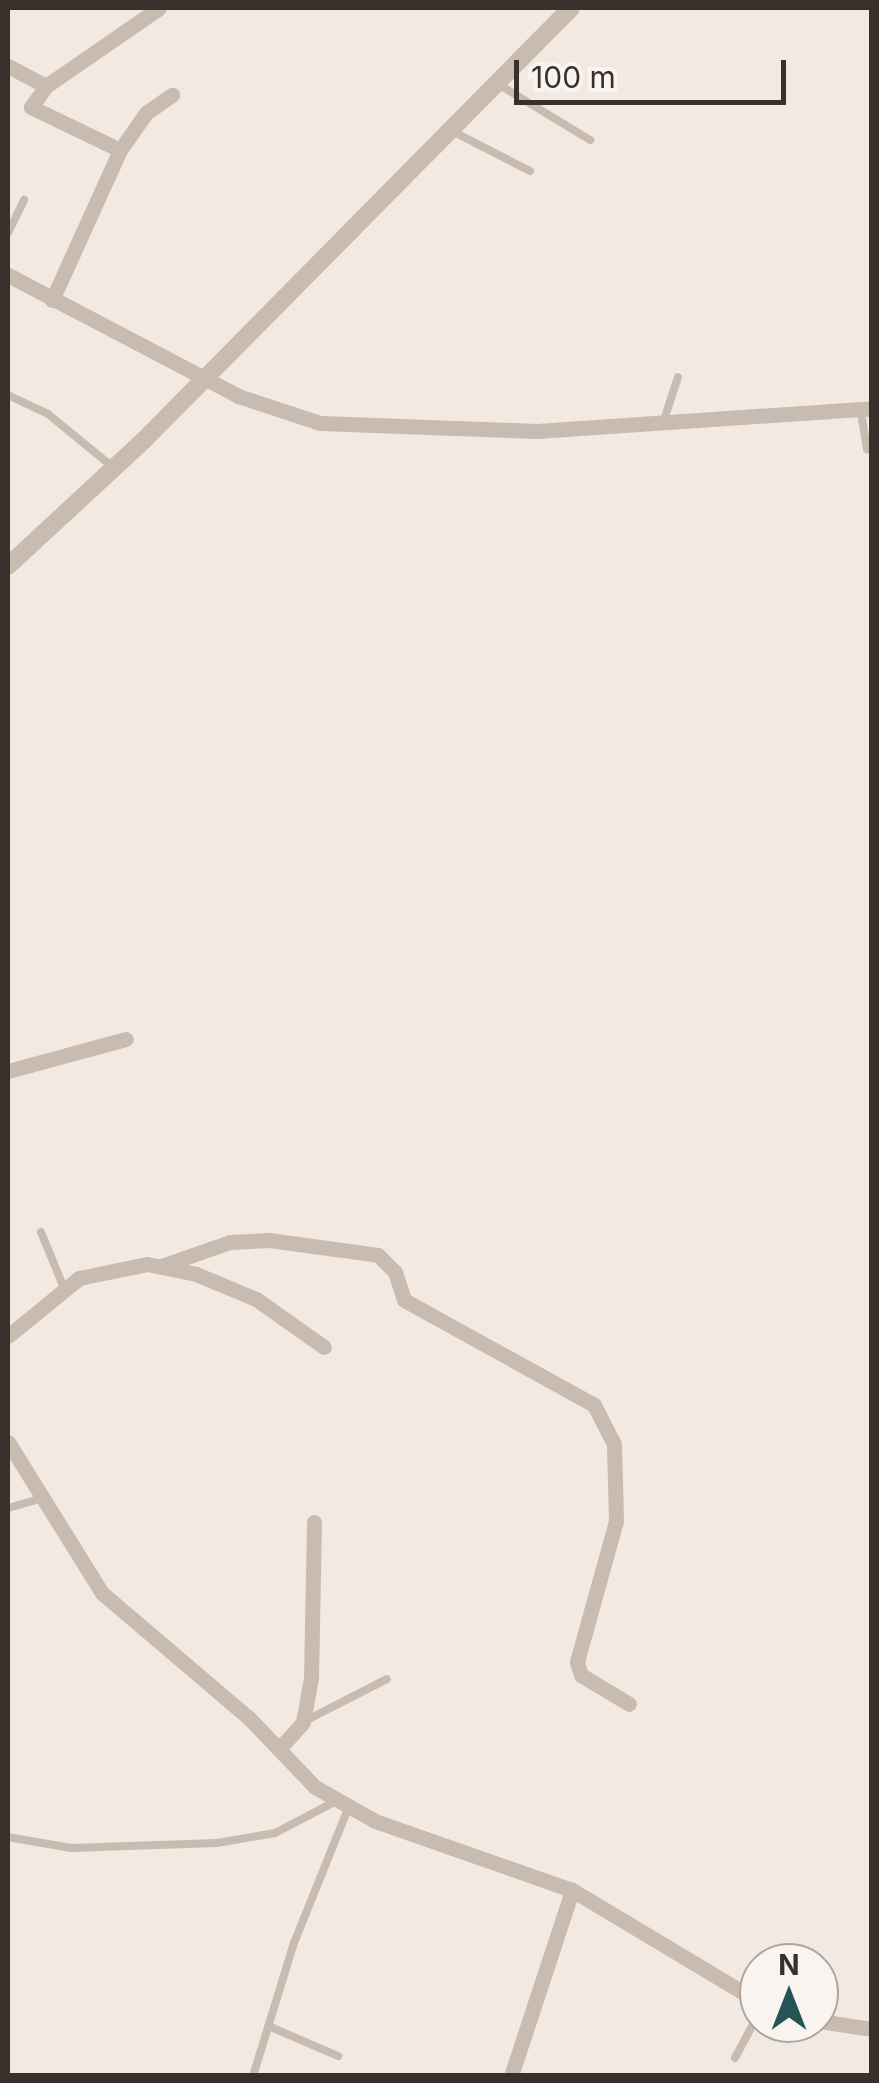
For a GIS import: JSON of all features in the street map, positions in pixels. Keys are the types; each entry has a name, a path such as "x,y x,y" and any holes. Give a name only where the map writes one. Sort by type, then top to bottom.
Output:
{"street":[{"path":"120,150 31,107 46,86 159,8"},
{"path":"8,566 114,468 572,8"},
{"path":"8,66 46,86"},
{"path":"52,300 120,150 146,112 172,95"},
{"path":"8,275 238,396 320,423 537,431 866,407"},
{"path":"8,1071 126,1039"},
{"path":"8,1336 64,1288 96,1272 160,1266 230,1242 269,1240 378,1255 394,1272 404,1300 594,1405 614,1444 616,1521 577,1662 581,1675 629,1704"},
{"path":"160,1266 256,1298 324,1347"},
{"path":"8,1442 102,1593 343,1803 572,1890 739,1990"},
{"path":"279,1749 303,1722 311,1678 314,1522"},
{"path":"511,2076 572,1890"},
{"path":"839,2023 872,2029"}],"lane":[{"path":"498,84 590,140"},
{"path":"450,130 530,170"},
{"path":"8,233 24,200"},
{"path":"663,424 678,378"},
{"path":"8,396 48,414 114,468"},
{"path":"866,407 868,449"},
{"path":"41,1232 64,1288"},
{"path":"8,1508 42,1498"},
{"path":"303,1722 387,1679"},
{"path":"8,1836 70,1848 217,1843 275,1834 343,1803"},
{"path":"253,2076 272,2028 294,1943 343,1803"},
{"path":"272,2028 338,2056"},
{"path":"735,2058 743,2043"}]}
